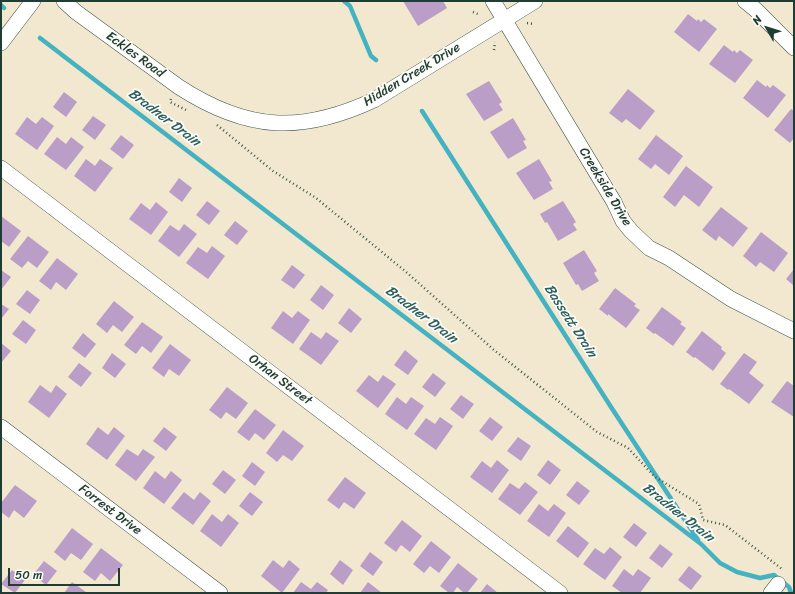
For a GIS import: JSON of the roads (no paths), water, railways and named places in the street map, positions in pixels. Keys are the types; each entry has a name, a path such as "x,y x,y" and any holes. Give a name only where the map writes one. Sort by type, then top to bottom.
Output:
{"street":[{"path":"1,43 33,1"},
{"name":"Eckles Road","path":"64,1 76,12 172,82 196,98 210,104"},
{"name":"Creekside Drive","path":"493,1 631,231 650,248 669,258 731,299 794,331"},
{"name":"Hidden Creek Drive","path":"210,104 238,116 259,122 308,122 331,117 353,110 374,100 535,1"},
{"path":"745,1 794,48"},
{"name":"Orhan Street","path":"1,168 560,593"},
{"name":"Forrest Drive","path":"1,426 220,593"}],"waterway":[{"name":"Bassett Drain","path":"344,1 350,6 371,56 376,60"},
{"name":"Bradner Drain","path":"1,5 4,8"},
{"name":"Bradner Drain","path":"40,38 701,544 720,563 737,572 760,578 774,575 789,587 791,593"},
{"name":"Bassett Drain","path":"422,111 611,407 698,540"}]}
